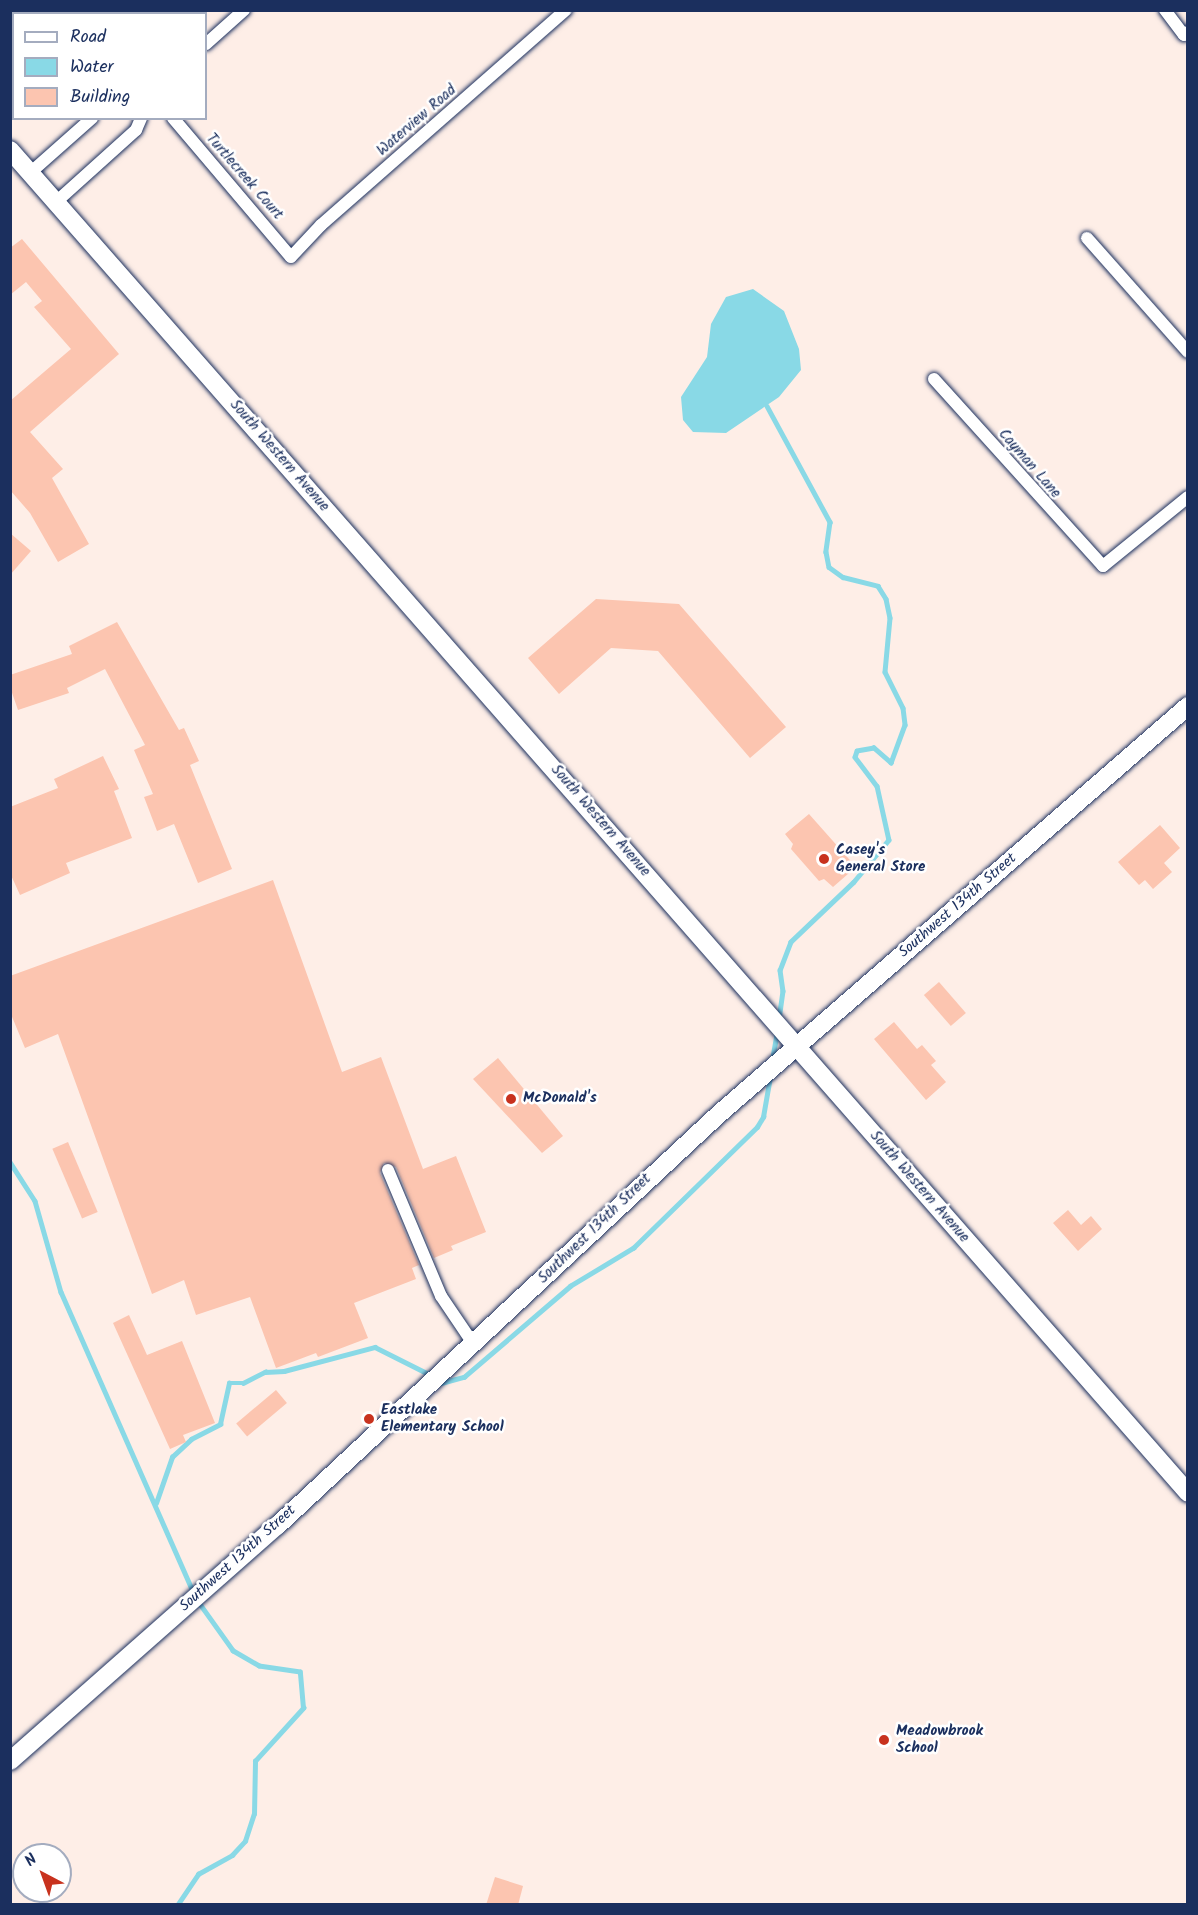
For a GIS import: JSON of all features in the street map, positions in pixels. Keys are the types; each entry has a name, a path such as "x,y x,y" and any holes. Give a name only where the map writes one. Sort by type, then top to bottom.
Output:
{"main road":[{"name":"South Western Avenue","path":"10,150 797,1045 1188,1494"},
{"name":"Southwest 134th Street","path":"10,1761 218,1578 474,1345 675,1153 1188,706"}],"street":[{"path":"207,44 244,10"},
{"name":"Waterview Road","path":"291,257 321,225 566,10"},
{"path":"1165,10 1184,35 1188,32"},
{"path":"30,172 90,120"},
{"path":"56,202 136,130 140,120"},
{"name":"Turtlecreek Court","path":"175,120 291,257"},
{"path":"1087,238 1188,352"},
{"name":"Cayman Lane","path":"934,379 1103,566 1188,497"},
{"path":"388,1170 441,1296 474,1345"}],"water":[{"path":"753,289 784,311 799,349 801,370 779,397 726,433 693,432 683,420 681,397 707,357 711,324 726,297"}],"building":[{"path":"22,239 119,354 30,432 63,469 52,478 89,544 58,562 30,513 10,490 10,401 71,349 34,307 42,301 26,282 10,295 10,248"},
{"path":"10,533 31,551 10,575"},
{"path":"596,599 679,604 786,727 750,758 658,651 611,648 559,694 528,658"},
{"path":"117,622 179,730 184,728 199,761 190,765 232,869 198,883 174,824 157,831 144,797 153,794 134,750 145,745 105,669 67,688 69,693 18,710 10,687 10,675 72,654 69,646"},
{"path":"103,756 119,789 114,791 132,838 66,863 70,873 20,895 10,873 10,807 58,788 54,779"},
{"name":"Casey's General Store","path":"809,814 856,867 833,887 824,879 819,881 791,849 793,844 785,834"},
{"path":"1160,825 1180,848 1164,863 1172,872 1153,889 1145,880 1139,885 1118,862"},
{"path":"273,880 342,1072 381,1057 423,1169 456,1156 486,1232 451,1246 453,1250 434,1258 396,1167 384,1163 380,1173 419,1265 412,1268 416,1279 354,1303 368,1338 318,1357 316,1353 276,1368 250,1297 196,1315 184,1280 152,1294 58,1034 25,1048 10,1012 10,976"},
{"path":"939,982 966,1013 951,1026 924,995"},
{"path":"894,1022 917,1049 922,1045 936,1061 931,1065 946,1082 926,1100 874,1039"},
{"name":"McDonald's","path":"498,1058 563,1136 542,1153 473,1079"},
{"path":"68,1142 98,1212 82,1219 52,1149"},
{"path":"1068,1210 1081,1225 1091,1216 1102,1229 1078,1251 1053,1223"},
{"path":"129,1315 147,1355 182,1341 215,1423 183,1435 186,1442 170,1449 113,1323"},
{"path":"276,1390 287,1403 247,1436 236,1423"},
{"path":"495,1877 523,1886 518,1905 486,1905"}],"waterway":[{"path":"767,406 830,522 826,552 829,567 843,577 878,586 886,599 890,618 885,672 903,708 905,725 891,763 874,748 857,751 855,757 877,786 889,840 854,882 791,942 780,970 783,991 779,1018"},
{"path":"772,1060 777,1033"},
{"path":"441,1383 464,1377 570,1286 633,1248 757,1127 763,1117 770,1077"},
{"path":"10,1162 35,1201 61,1292 194,1594"},
{"path":"156,1503 172,1457 191,1439 220,1424 229,1383 243,1383 265,1372 284,1371 375,1347 431,1375"},
{"path":"178,1904 198,1874 232,1855 245,1841 254,1814 255,1761 303,1708 300,1672 259,1666 233,1651 198,1602"}],"place":[{"name":"Casey's General Store","path":"824,859"},
{"name":"McDonald's","path":"511,1099"},
{"name":"Eastlake Elementary School","path":"369,1419"},
{"name":"Meadowbrook School","path":"884,1740"}]}
